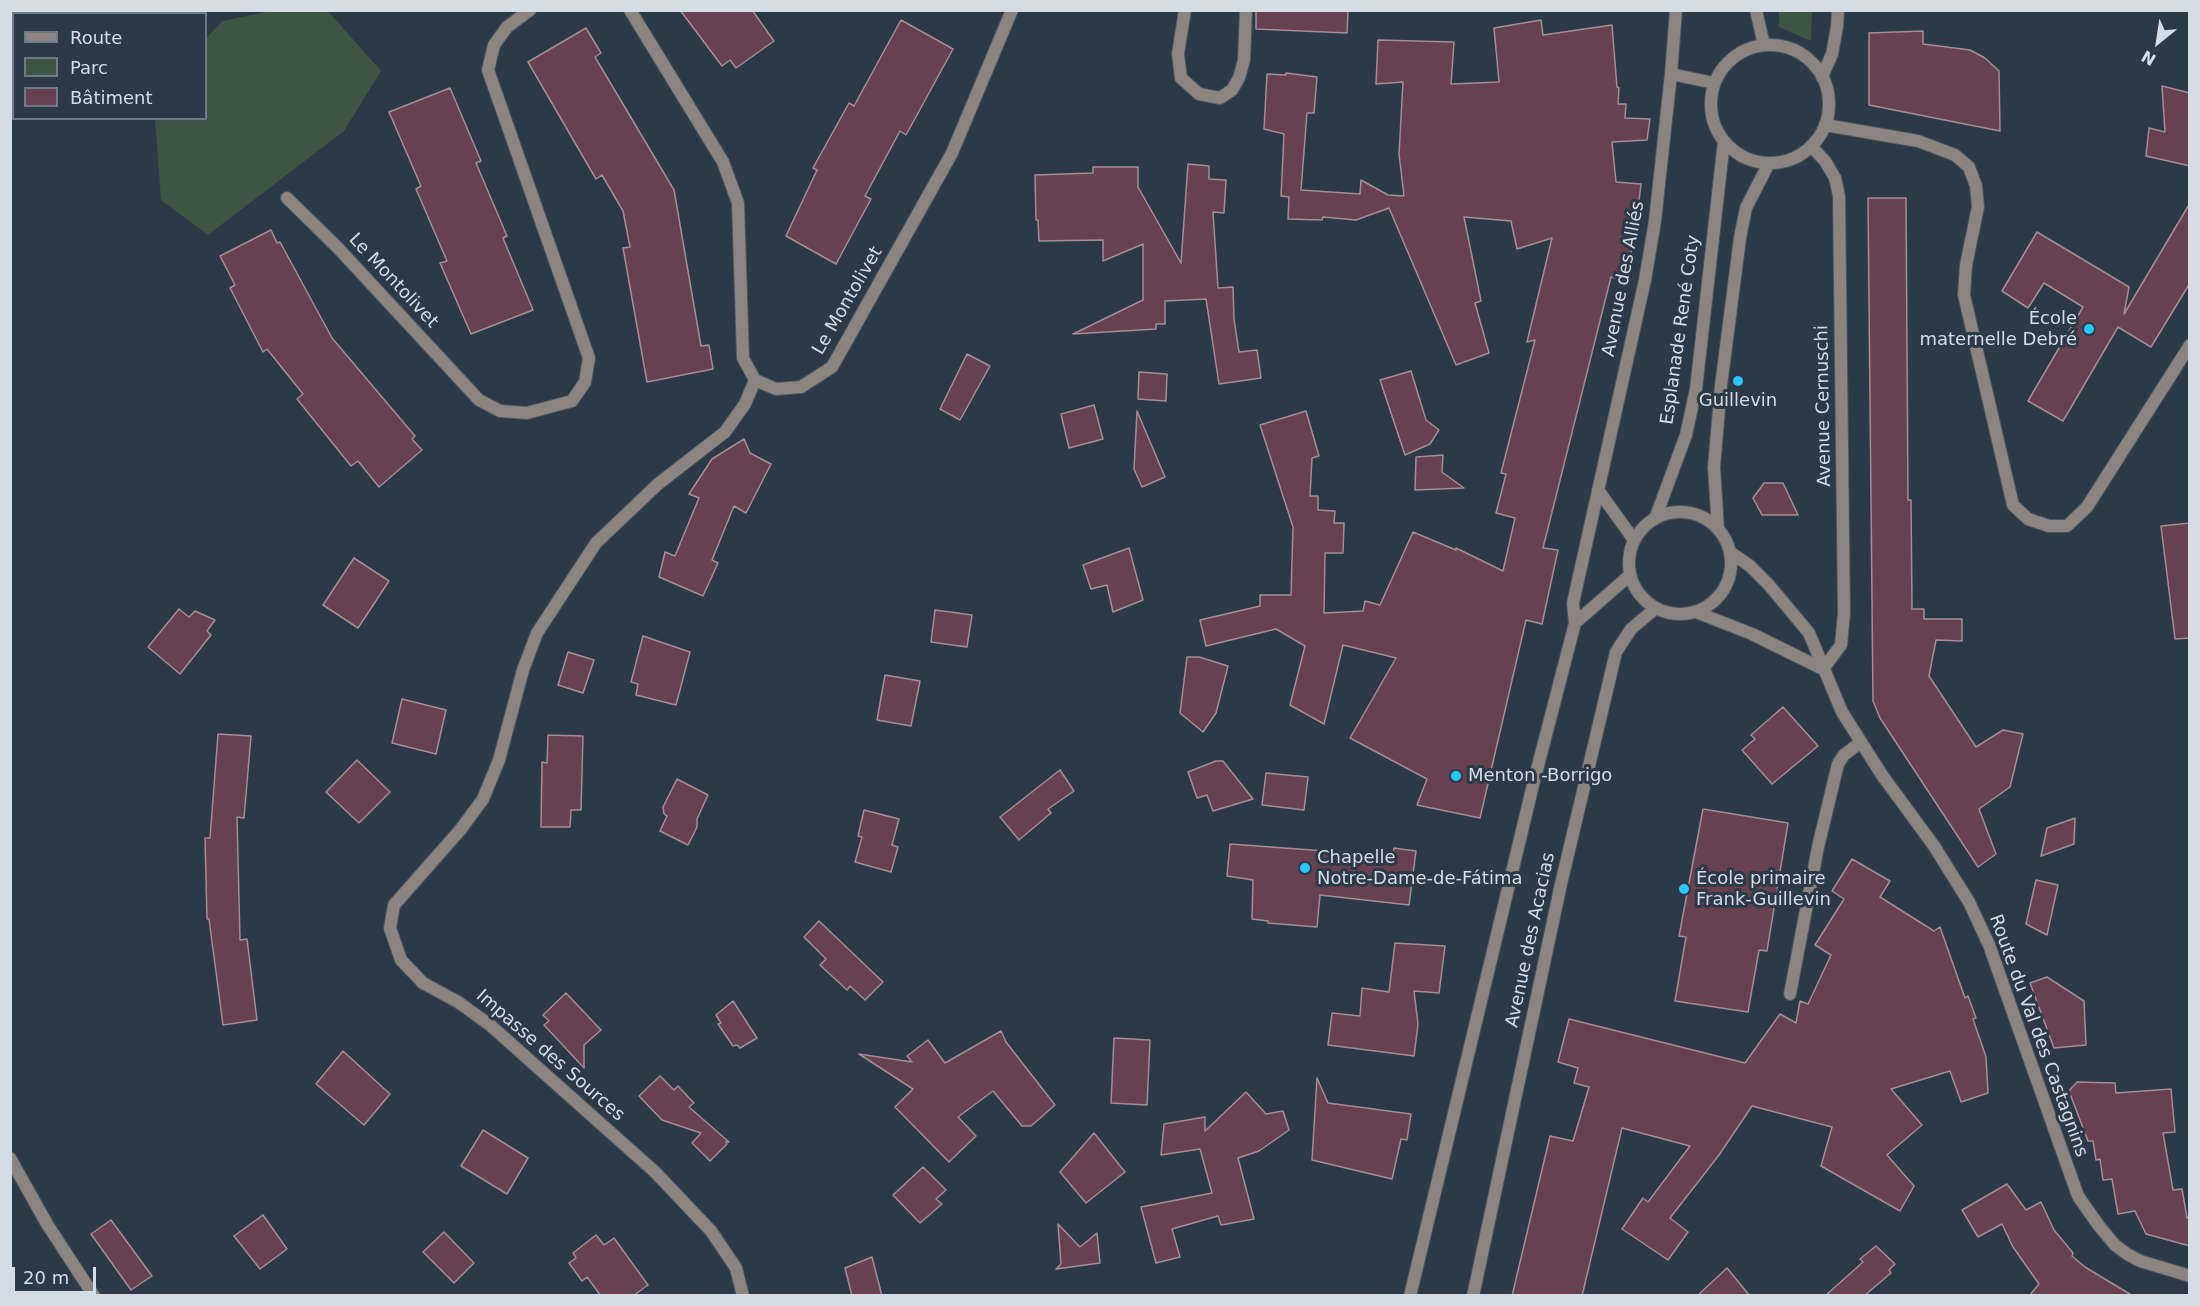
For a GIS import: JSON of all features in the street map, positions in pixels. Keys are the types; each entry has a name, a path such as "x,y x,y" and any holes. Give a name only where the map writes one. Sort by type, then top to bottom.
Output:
{"street":[{"name":"Le Montolivet","path":"287,198 338,248 479,400 500,411 527,413 572,401 585,382 589,358 488,70 494,45 507,27 530,10"},
{"path":"630,10 723,162 738,202 743,358 755,380"},
{"name":"Le Montolivet","path":"755,380 776,389 801,387 832,367 952,153 1012,10"},
{"path":"1185,10 1178,54 1180,78 1199,94 1220,98 1232,90 1239,78 1244,60 1246,10"},
{"name":"Avenue des Alliés","path":"1598,490 1652,241 1676,10"},
{"path":"1756,10 1764,45"},
{"path":"1822,77 1832,54 1838,27 1838,10"},
{"path":"1764,45 1787,47 1808,59 1822,77 1828,93 1825,125 1811,146 1799,155 1784,161 1752,160 1737,152 1724,141 1714,123 1710,104 1714,83 1722,69 1733,57 1748,49 1764,45"},
{"path":"1671,74 1714,83"},
{"path":"1825,125 1918,141 1955,155 1969,167 1976,186 1978,207 1966,265 1964,295 2013,504 2028,519 2049,526 2067,526 2087,507 2190,345"},
{"name":"Esplanade René Coty","path":"1655,519 1686,435 1696,389 1724,141"},
{"name":"Avenue Cernuschi","path":"1811,146 1825,161 1835,178 1839,196 1844,614 1841,645 1823,669"},
{"path":"1718,529 1714,467 1721,386 1740,238 1746,208 1769,162"},
{"name":"Impasse des Sources","path":"743,1296 736,1268 711,1231 655,1172 490,1024 458,1002 423,983 401,960 390,928 394,905 461,829 483,799 499,760 523,670 537,633 596,543 657,484 725,432 745,404 755,380"},
{"path":"1598,490 1635,540"},
{"name":"Avenue des Acacias","path":"1410,1296 1533,785 1575,623 1573,603 1598,490"},
{"path":"1681,512 1701,517 1718,529 1730,552 1731,567 1720,595 1709,605 1696,612 1682,614 1669,613 1644,600 1635,588 1630,575 1629,557 1635,540 1647,524 1668,514 1681,512"},
{"path":"1730,552 1750,566 1769,585 1809,633 1823,669"},
{"path":"1575,623 1630,575"},
{"name":"Avenue des Acacias","path":"1473,1296 1564,873 1616,652 1631,629 1656,608"},
{"path":"1696,612 1752,634 1823,669"},
{"name":"Route du Val des Castagnins","path":"1823,669 1842,712 1882,775 1934,846 1968,902 1989,945 2078,1196 2115,1245 2127,1254 2140,1261 2190,1276"},
{"path":"1790,994 1818,847 1838,764 1844,755 1861,742"},
{"path":"10,1158 47,1224 94,1296"}],"green space":[{"path":"272,11 328,11 381,71 344,131 208,235 161,200 155,120 207,120 207,38 222,21"},
{"path":"1779,11 1812,11 1811,41 1779,27"}],"building":[{"path":"680,10 752,10 774,41 736,68 730,60 722,66"},
{"path":"1256,10 1348,10 1347,33 1256,29"},
{"path":"901,20 953,49 906,135 900,131 865,196 871,199 836,264 786,236 817,170 813,168 849,103 854,106"},
{"path":"1541,20 1543,35 1612,25 1617,87 1619,88 1618,104 1626,104 1625,118 1650,119 1647,140 1612,142 1616,182 1641,184 1635,234 1625,280 1611,277 1543,548 1558,550 1542,624 1526,620 1480,818 1417,805 1427,779 1350,738 1396,658 1343,645 1324,724 1290,705 1305,646 1276,629 1206,646 1200,620 1260,606 1260,595 1291,595 1293,527 1260,425 1306,411 1319,456 1312,458 1310,496 1318,496 1318,510 1335,511 1334,523 1344,523 1343,553 1325,553 1324,613 1363,611 1365,601 1380,605 1413,532 1456,550 1456,548 1503,571 1515,518 1496,513 1506,474 1501,473 1535,340 1527,342 1552,238 1517,249 1511,221 1464,217 1481,301 1475,303 1489,353 1456,365 1389,208 1356,220 1323,217 1322,220 1288,219 1289,197 1281,196 1284,134 1264,129 1267,74 1286,75 1286,73 1317,77 1314,113 1307,113 1301,190 1360,194 1361,180 1388,195 1404,196 1399,154 1403,82 1376,84 1378,40 1454,42 1451,84 1499,82 1494,28"},
{"path":"586,28 601,53 595,57 674,190 701,346 709,345 713,369 647,382 623,248 630,247 623,211 602,175 596,179 528,62"},
{"path":"1923,31 1923,44 1970,50 1985,58 1999,71 2000,131 1869,105 1869,33"},
{"path":"2162,86 2190,93 2190,166 2146,156 2149,128 2165,132"},
{"path":"450,88 481,161 476,163 507,236 503,238 533,310 471,334 440,263 447,261 416,189 421,186 389,112"},
{"path":"1188,164 1209,166 1209,179 1226,180 1224,213 1213,212 1218,288 1233,287 1234,319 1239,352 1257,350 1261,378 1219,384 1206,299 1165,301 1165,324 1156,324 1156,329 1073,334 1143,300 1143,244 1103,261 1103,240 1039,241 1035,175 1093,173 1093,167 1138,167 1138,187 1181,263"},
{"path":"1868,198 1906,198 1908,500 1911,500 1912,609 1924,609 1924,619 1962,619 1962,641 1936,640 1929,676 1976,747 2003,730 2023,734 2010,787 1979,809 1996,854 1978,867 1880,718 1873,701"},
{"path":"2190,203 2190,283 2151,347 2118,327 2063,421 2028,401 2083,307 2044,283 2028,308 2002,291 2037,232 2129,287 2124,314"},
{"path":"271,230 277,243 280,242 332,338 415,436 412,439 422,450 379,487 358,461 351,466 297,399 303,394 267,349 263,352 230,288 235,285 220,256"},
{"path":"967,354 990,366 960,420 940,409"},
{"path":"1411,371 1426,420 1439,430 1430,444 1405,455 1380,380"},
{"path":"1139,372 1167,374 1166,401 1138,399"},
{"path":"1094,405 1103,439 1069,448 1061,414"},
{"path":"1137,411 1165,477 1142,487 1134,469"},
{"path":"744,439 750,453 771,464 746,513 734,506 712,560 718,563 703,596 659,577 665,552 675,556 699,498 689,494 712,459"},
{"path":"1443,455 1442,472 1464,488 1415,490 1416,457"},
{"path":"1764,483 1783,483 1798,515 1762,515 1753,498"},
{"path":"2190,523 2190,638 2175,639 2161,526"},
{"path":"1129,548 1143,600 1113,612 1107,585 1091,589 1083,565"},
{"path":"354,558 389,581 358,628 323,605"},
{"path":"179,609 189,617 195,611 215,620 207,631 211,635 180,674 148,647"},
{"path":"935,610 972,615 967,647 931,642"},
{"path":"643,636 690,652 676,705 636,695 638,684 631,682"},
{"path":"568,652 594,660 583,693 558,685"},
{"path":"1187,657 1199,657 1228,666 1216,713 1203,732 1180,713"},
{"path":"885,675 920,681 911,726 877,720"},
{"path":"402,699 446,710 436,754 392,743"},
{"path":"1783,707 1818,746 1772,784 1742,750 1755,739 1751,735"},
{"path":"218,734 251,736 244,818 237,817 240,940 247,939 257,1020 223,1025 209,919 207,919 205,838 210,838"},
{"path":"548,735 583,736 581,810 571,810 570,827 541,827 542,762 547,763"},
{"path":"357,760 390,792 359,823 326,792"},
{"path":"1216,761 1223,761 1253,799 1213,811 1207,795 1197,798 1188,772"},
{"path":"1060,770 1074,791 1048,809 1051,813 1019,840 1000,817"},
{"path":"1266,773 1308,777 1304,810 1262,805"},
{"path":"677,779 708,795 688,845 660,831 667,816 664,814 663,807"},
{"path":"1703,809 1788,823 1767,951 1759,950 1748,1012 1675,1001 1686,937 1679,936"},
{"path":"864,810 899,819 892,845 898,847 891,872 855,862 862,837 858,836"},
{"path":"2075,818 2074,844 2041,856 2047,828"},
{"name":"Chapelle Notre-Dame-de-Fátima","path":"1230,844 1393,856 1394,848 1416,851 1409,905 1320,895 1317,927 1268,923 1268,921 1252,919 1253,880 1227,876"},
{"path":"1852,859 1890,881 1880,897 1934,931 1940,927 1965,998 1968,996 1976,1018 1973,1019 1986,1057 1988,1093 1961,1102 1950,1071 1891,1089 1922,1125 1887,1155 1914,1186 1900,1211 1821,1166 1832,1127 1752,1106 1719,1155 1670,1218 1688,1232 1668,1260 1622,1229 1643,1198 1648,1202 1690,1146 1622,1128 1582,1296 1512,1296 1550,1136 1573,1141 1589,1087 1574,1083 1578,1068 1558,1062 1569,1019 1745,1063 1780,1014 1796,1023 1800,1001 1808,1004 1831,955 1815,945 1844,899 1832,891"},
{"path":"2036,880 2058,885 2047,935 2026,924"},
{"path":"819,921 883,982 865,1000 850,986 847,990 820,965 826,959 804,937"},
{"path":"1395,943 1445,946 1439,993 1414,991 1418,1024 1414,1056 1328,1045 1332,1013 1360,1016 1362,988 1389,992"},
{"path":"2047,977 2084,1001 2086,1045 2054,1048 2030,983"},
{"path":"566,993 601,1030 584,1045 584,1068 544,1025 549,1021 543,1015"},
{"path":"733,1001 757,1038 740,1048 737,1045 733,1046 718,1024 721,1023 716,1015"},
{"path":"1001,1031 1006,1042 1055,1105 1031,1126 1022,1126 993,1091 958,1117 976,1136 949,1162 895,1107 913,1089 859,1054 912,1062 907,1056 928,1040 945,1063"},
{"path":"1114,1038 1150,1040 1147,1105 1111,1103"},
{"path":"343,1051 390,1094 364,1125 316,1084"},
{"path":"660,1076 674,1090 678,1086 694,1103 689,1107 729,1142 726,1142 727,1144 710,1161 692,1143 701,1133 662,1120 639,1096"},
{"path":"1317,1078 1328,1103 1411,1114 1407,1140 1401,1139 1392,1179 1312,1160"},
{"path":"2077,1082 2115,1083 2116,1093 2171,1089 2175,1132 2163,1133 2173,1190 2182,1189 2187,1218 2190,1217 2190,1246 2146,1234 2135,1211 2118,1214 2112,1179 2103,1180 2100,1159 2096,1160 2093,1141 2088,1141 2069,1091"},
{"path":"1246,1092 1266,1114 1283,1111 1289,1130 1259,1151 1238,1158 1254,1219 1221,1225 1218,1216 1172,1229 1180,1257 1156,1263 1141,1207 1212,1193 1200,1149 1161,1155 1164,1124 1205,1117 1205,1131"},
{"path":"483,1130 528,1158 507,1194 461,1166"},
{"path":"1094,1133 1125,1172 1086,1203 1060,1172"},
{"path":"923,1167 946,1190 936,1199 942,1204 920,1223 893,1195"},
{"path":"2007,1184 2026,1210 2041,1202 2054,1230 2073,1253 2072,1256 2085,1267 2133,1296 2029,1296 2039,1284 2013,1247 2002,1224 1978,1237 1962,1210"},
{"path":"263,1215 287,1249 260,1269 234,1236"},
{"path":"111,1220 152,1276 131,1290 91,1234"},
{"path":"1058,1224 1080,1247 1097,1233 1100,1263 1056,1269 1061,1264"},
{"path":"444,1232 474,1263 454,1283 423,1252"},
{"path":"596,1235 604,1245 614,1238 648,1285 633,1296 601,1296 587,1277 582,1281 569,1263 576,1258 573,1253"},
{"path":"1876,1246 1895,1264 1889,1270 1891,1273 1864,1296 1825,1296 1863,1262 1860,1259"},
{"path":"872,1257 882,1296 852,1296 845,1268"},
{"path":"1727,1268 1750,1296 1697,1296"}],"place":[{"name":"École maternelle Debré","path":"2089,329"},
{"name":"Guillevin","path":"1738,381"},
{"name":"Menton -Borrigo","path":"1456,776"},
{"name":"Chapelle Notre-Dame-de-Fátima","path":"1305,868"},
{"name":"École primaire Frank-Guillevin","path":"1684,889"}]}
